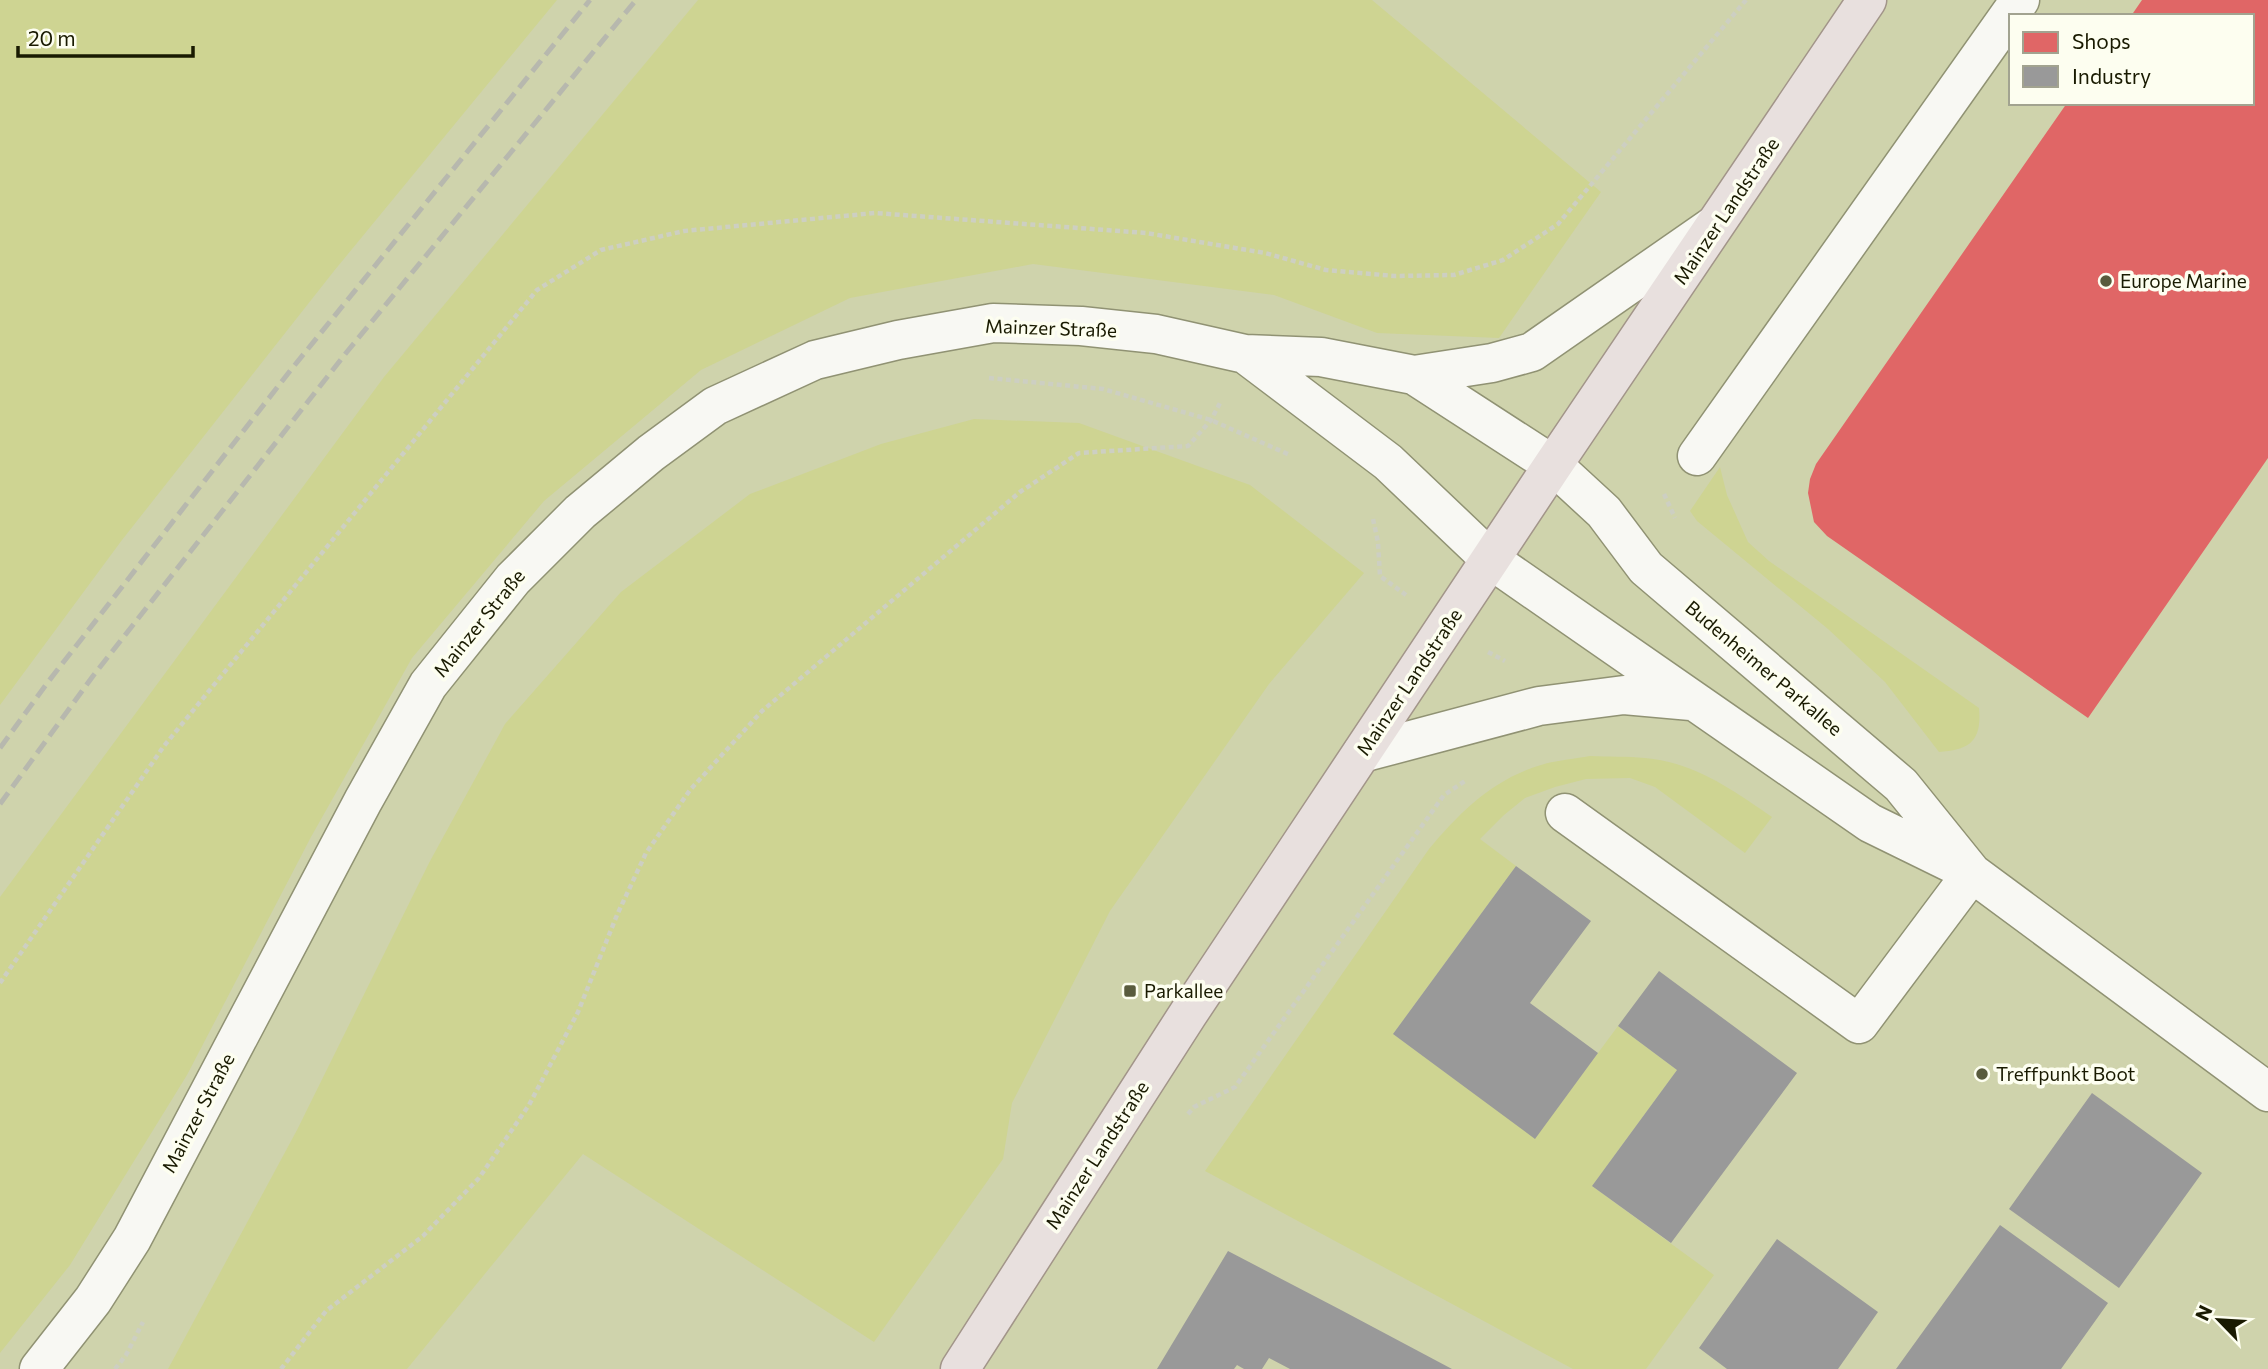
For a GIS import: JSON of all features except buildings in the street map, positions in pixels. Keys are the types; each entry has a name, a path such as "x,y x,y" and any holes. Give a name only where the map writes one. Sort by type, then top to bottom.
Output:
{"main road":[{"name":"Mainzer Landstraße","path":"960,1369 1188,1014 1553,465 1867,0"}],"street":[{"path":"1697,456 2009,16"},
{"path":"1245,354 1321,357 1415,375 1492,363 1532,352 1718,223"},
{"name":"Mainzer Straße","path":"39,1369 93,1300 132,1238 363,801 428,685 513,579 590,504 715,405 815,360 898,340 993,323 1081,326 1156,334 1245,354"},
{"name":"Budenheimer Parkallee","path":"1245,354 1388,463 1491,560 1870,823 1972,873 2268,1093"},
{"name":"Budenheimer Parkallee","path":"1415,375 1553,465 1604,512 1646,568 1901,785 1972,873"},
{"name":"Budenheimer Parkallee","path":"1362,753 1539,706 1624,695 1693,701"},
{"path":"1565,813 1859,1024 1972,873"}],"path":[{"path":"281,1369 326,1311 423,1237 480,1178 529,1105 578,1012 617,915 646,853 691,790 762,711 1020,492 1079,453 1188,446 1211,420 1245,354"},
{"path":"977,379 1103,389 1211,420 1294,456"},
{"path":"1371,514 1378,542 1380,576 1408,596"},
{"path":"1186,1115 1194,1107 1235,1087 1444,795 1475,773"},
{"path":"116,1369 145,1318"}],"green space":[{"path":"0,0 557,0 334,271 122,540 0,705"},
{"path":"698,0 1372,0 1601,192 1499,338 1377,333 1274,295 1033,264 850,298 701,370 544,501 412,658 311,837 187,1075 70,1265 0,1353 0,897 384,377"},
{"path":"974,419 1079,423 1250,485 1364,573 1269,684 1110,911 1012,1103 1003,1159 874,1342 583,1154 407,1369 168,1369 297,1130 429,863 505,724 621,592 750,494 881,444"},
{"path":"1720,467 1727,495 1748,542 1769,561 1979,708 1978,729 1972,742 1959,749 1939,752 1885,682 1828,629 1697,521 1690,511"},
{"path":"1590,756 1645,758 1680,765 1728,788 1772,817 1745,853 1655,787 1630,778 1586,779 1525,798 1480,839 1516,866 1393,1034 1535,1138 1618,1026 1677,1070 1592,1186 1714,1275 1646,1369 1573,1369 1205,1171 1429,849 1453,822 1479,798 1524,771 1547,763"}],"railway":[{"path":"0,748 48,682 290,371 590,0"},
{"path":"0,804 93,676 346,353 636,0"}],"place":[{"name":"Europe Marine","path":"2106,281"},
{"name":"Parkallee","path":"1130,991"},
{"name":"Treffpunkt Boot","path":"1982,1074"}]}
